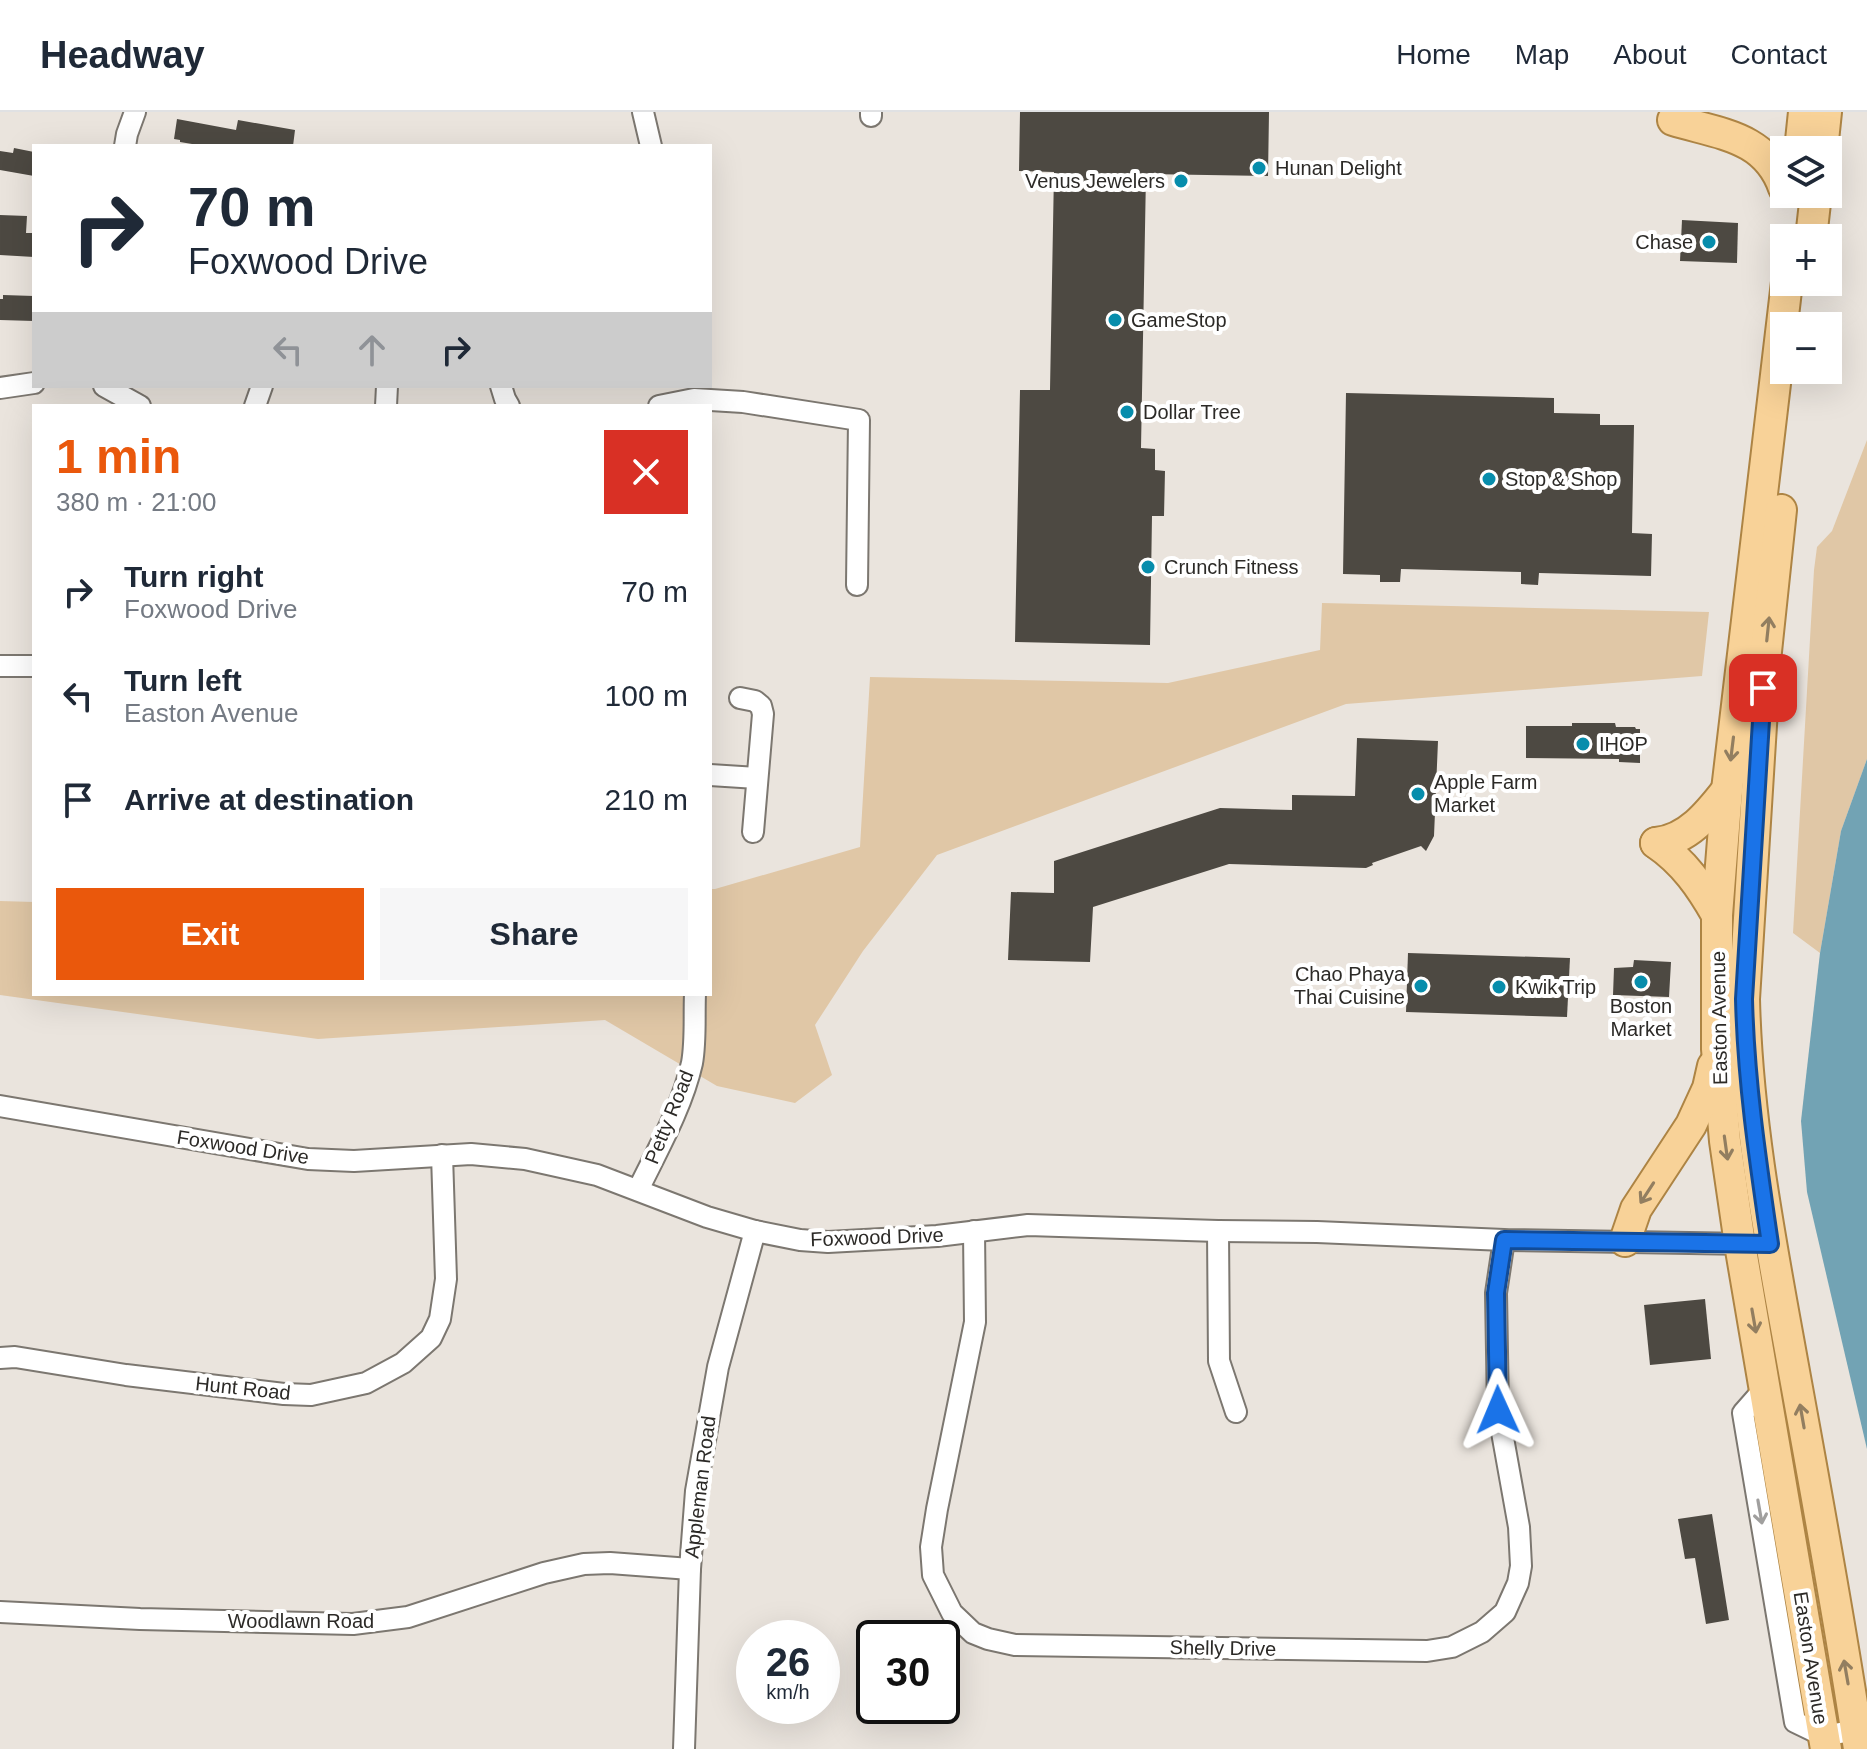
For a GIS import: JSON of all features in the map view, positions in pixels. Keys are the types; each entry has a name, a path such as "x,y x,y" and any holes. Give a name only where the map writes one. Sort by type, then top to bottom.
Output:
{"main road":[{"path":"1740,112 1732,116 1673,120 1736,137 1761,152 1781,180 1794,212"},
{"path":"1801,136 1804,112"},
{"path":"1823,136 1826,112"},
{"name":"Easton Avenue","path":"1785,296 1727,790 1717,915 1717,1049 1725,1141 1740,1244 1825,1742"},
{"name":"Easton Avenue","path":"1795,384 1765,661 1744,999 1745,1033 1753,1132 1770,1244 1858,1740"},
{"path":"1717,915 1685,869 1656,843 1669,842 1696,825 1727,790"},
{"path":"1625,1241 1636,1209 1691,1125 1708,1088 1717,1049"}],"street":[{"path":"125,144 135,112"},
{"path":"643,112 651,144"},
{"path":"0,388 32,383"},
{"path":"108,388 136,404"},
{"path":"669,404 694,399 743,402 859,420 857,585"},
{"path":"0,666 32,666"},
{"path":"740,698 755,701 761,706 763,714 753,832"},
{"path":"712,775 757,778"},
{"name":"Petty Road","path":"638,1190 673,1119 691,1066 695,996"},
{"name":"Foxwood Drive","path":"0,1106 308,1159 354,1161 471,1154 525,1159 597,1175 707,1217 800,1240 828,1242 937,1236 1028,1225 1504,1240 1770,1244"},
{"name":"Hunt Road","path":"0,1358 15,1357 126,1375 284,1394 311,1395 366,1383 403,1363 431,1338 440,1319 446,1279 442,1155"},
{"name":"Appleman Road","path":"684,1749 696,1491 718,1367 755,1231"},
{"name":"Shelly Drive","path":"974,1231 975,1322 937,1509 931,1547 933,1575 952,1613 973,1633 1015,1645 1427,1651 1452,1647 1482,1632 1505,1612 1518,1583 1521,1566 1519,1527 1498,1410 1496,1293 1504,1240"},
{"path":"1218,1231 1219,1361 1236,1412"},
{"path":"1765,1388 1743,1413 1795,1722 1825,1742 1858,1740"},
{"path":"1795,1555 1826,1559"},
{"name":"Woodlawn Road","path":"0,1612 353,1624 408,1617 544,1573 584,1564 690,1569"}],"shaded area":[{"path":"1867,440 1867,759 1841,831 1820,953 1793,933 1814,570 1817,547 1832,531"},
{"path":"1322,603 1709,612 1702,676 1346,704 937,855 863,951 815,1025 832,1075 795,1103 717,1086 605,1020 318,1039 0,995 0,901 32,902 32,996 712,996 712,889 860,847 870,677 1168,683 1320,650"}],"water":[{"path":"1867,759 1867,1449 1807,1192 1801,1121 1820,953 1841,831"}],"building":[{"path":"1020,112 1269,112 1268,176 1146,174 1141,448 1155,449 1155,470 1165,471 1164,516 1152,516 1150,645 1015,642 1020,390 1050,390 1054,172 1019,171"},
{"path":"177,119 236,130 238,120 295,130 293,144 192,144 174,139"},
{"path":"14,148 32,152 32,176 0,170 0,151 13,153"},
{"path":"0,215 27,216 26,233 32,233 32,257 0,255"},
{"name":"Chase","path":"1682,220 1738,223 1737,263 1680,261"},
{"path":"3,295 32,296 32,321 0,320 0,299"},
{"name":"Stop & Shop","path":"1346,393 1554,398 1554,413 1600,414 1600,425 1634,425 1632,533 1652,534 1651,576 1539,573 1538,585 1521,584 1521,572 1401,569 1400,582 1380,582 1380,575 1343,574"},
{"name":"IHOP","path":"1572,723 1615,723 1616,727 1640,729 1640,763 1619,762 1619,759 1526,758 1526,726 1572,726"},
{"path":"1357,738 1438,741 1434,836 1426,851 1421,846 1372,863 1366,868 1229,864 1093,907 1090,962 1008,960 1011,892 1054,893 1054,861 1220,808 1292,810 1292,795 1355,796"},
{"path":"1408,953 1570,958 1567,1017 1406,1012"},
{"name":"Boston Market","path":"1634,960 1671,962 1669,997 1613,995 1614,968 1633,967"},
{"path":"1705,1299 1711,1359 1650,1365 1644,1305"},
{"path":"1712,1514 1729,1620 1706,1624 1695,1558 1685,1559 1678,1519"}],"place":[{"name":"Hunan Delight","path":"1259,168"},
{"name":"Venus Jewelers","path":"1181,181"},
{"name":"Chase","path":"1709,242"},
{"name":"GameStop","path":"1115,320"},
{"name":"Dollar Tree","path":"1127,412"},
{"name":"Stop & Shop","path":"1489,479"},
{"name":"Crunch Fitness","path":"1148,567"},
{"name":"IHOP","path":"1583,744"},
{"name":"Apple Farm Market","path":"1418,794"},
{"name":"Boston Market","path":"1641,982"},
{"name":"Chao Phaya Thai Cuisine","path":"1421,986"},
{"name":"Kwik Trip","path":"1499,987"}],"route":[{"path":"1498,1410 1496,1293 1504,1240 1770,1244 1753,1132 1744,999 1763,688"}]}
